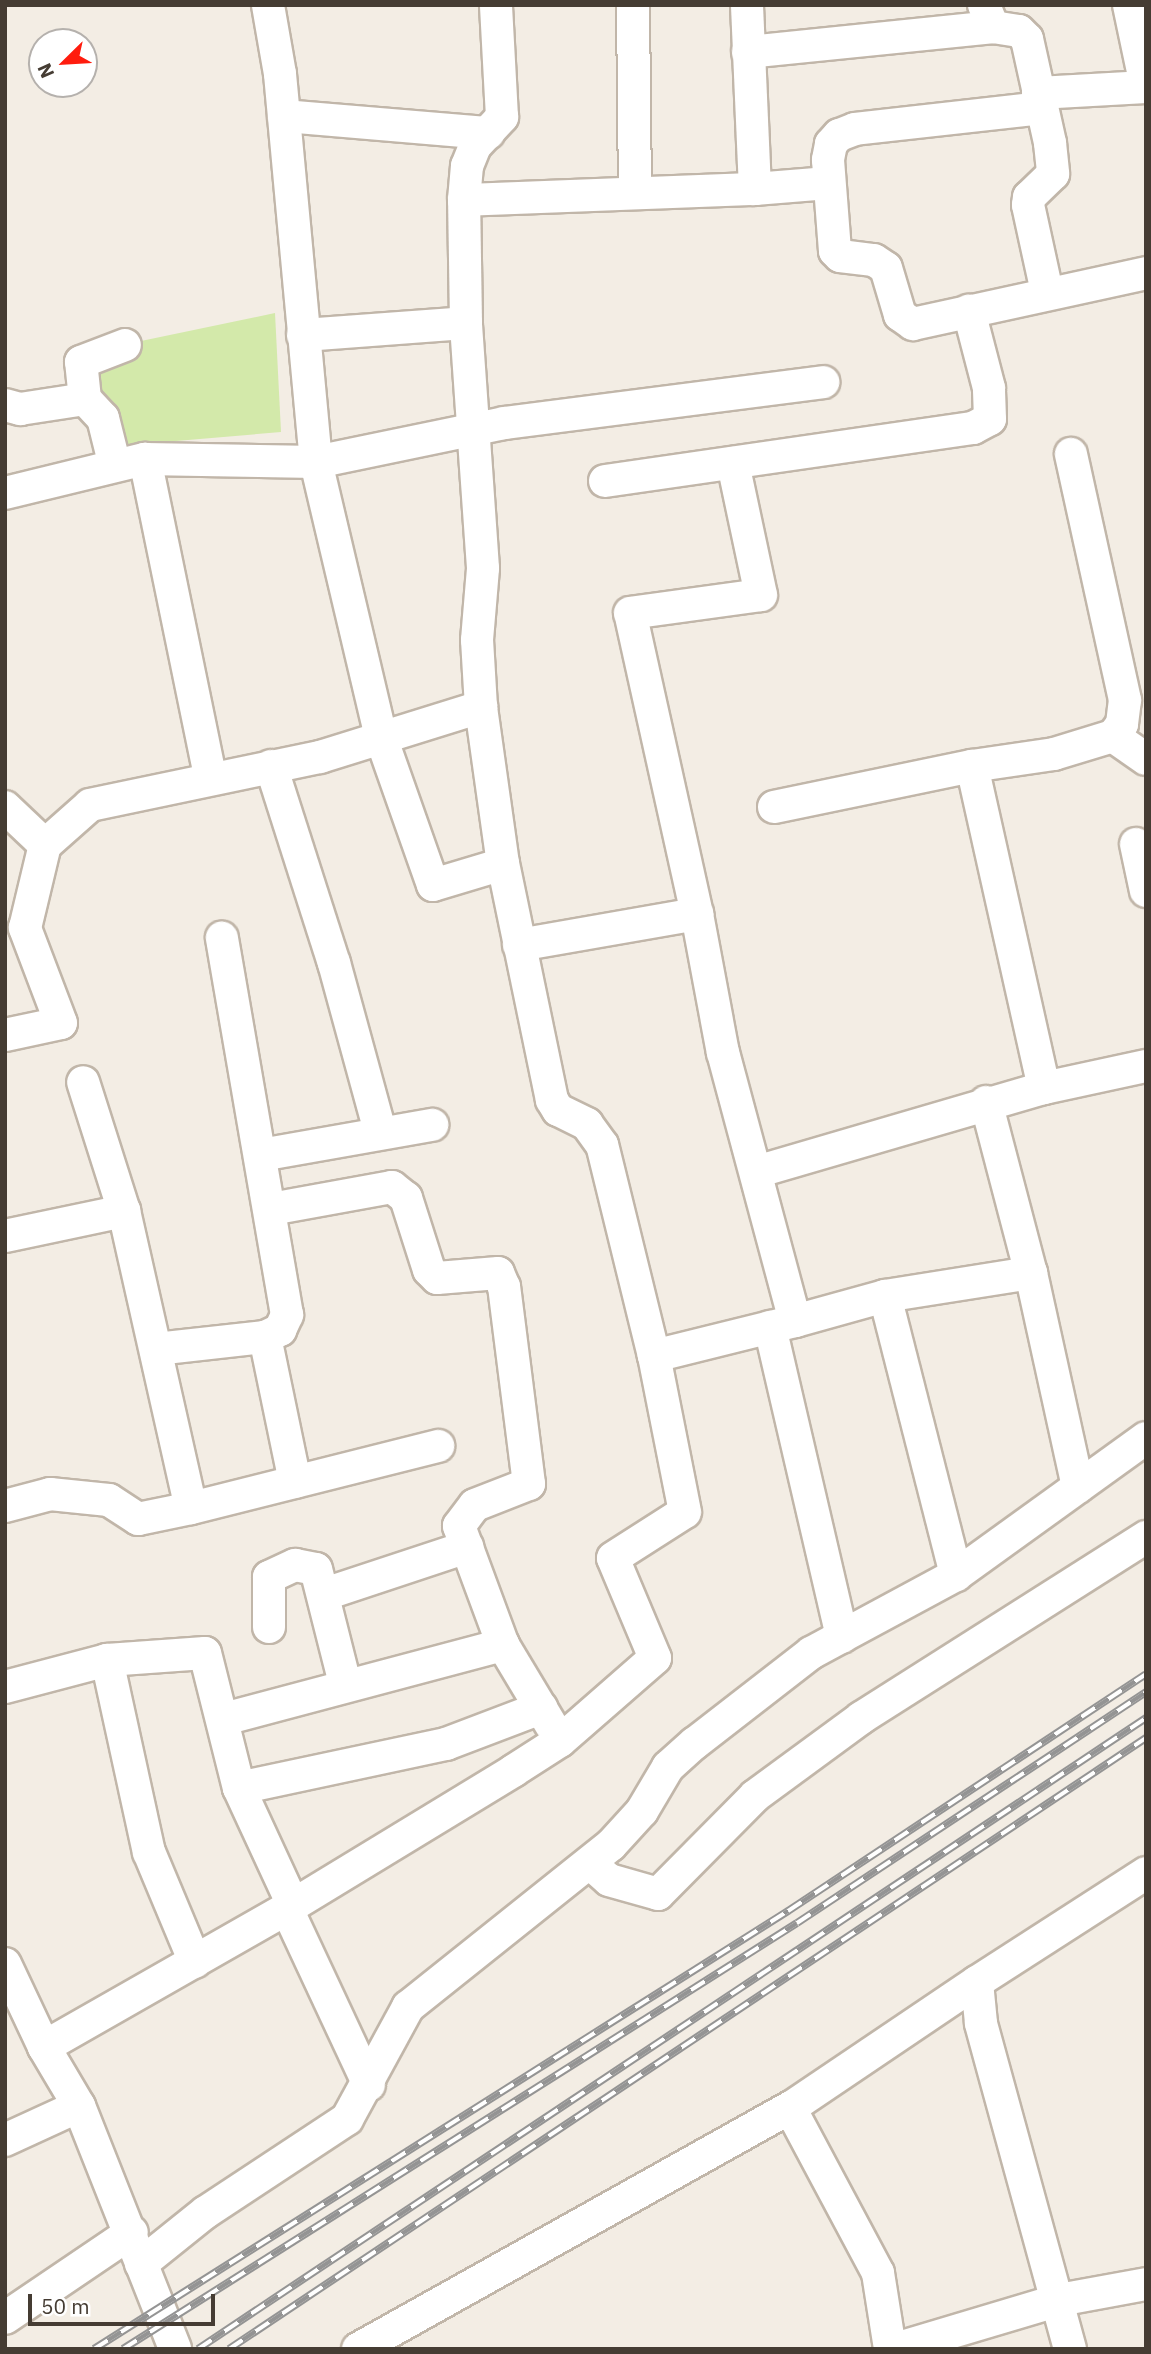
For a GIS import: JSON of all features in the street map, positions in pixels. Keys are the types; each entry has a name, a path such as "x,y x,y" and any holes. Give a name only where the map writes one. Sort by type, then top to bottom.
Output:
{"street":[{"path":"268,5 284,116 316,462 381,737 433,885 503,864"},
{"path":"44,2047 290,1907 560,1741 655,1658 613,1558 685,1512 654,1356 602,1145 587,1124 558,1110 552,1100 486,772 477,640 483,568 466,323 464,200 467,166 502,117 496,5"},
{"path":"633,5 635,192"},
{"path":"747,5 755,189"},
{"path":"1129,5 1146,87 1040,100 855,129 831,144 828,184 835,251 840,256 874,260 886,268 905,322 1146,273"},
{"path":"748,52 988,16 1019,31 1027,39 1053,174 1029,197 1028,217 1046,292"},
{"path":"284,116 488,133"},
{"path":"464,200 828,184"},
{"path":"605,481 973,428 990,419 989,388 969,311"},
{"path":"303,335 466,323"},
{"path":"115,466 103,418 85,399 81,362 125,345"},
{"path":"5,492 145,458 316,462 475,430 823,382"},
{"path":"5,405 20,409 85,399"},
{"path":"774,807 972,766 1054,754 1113,736 1122,724 1125,700 1071,454"},
{"path":"145,458 210,777"},
{"path":"733,463 761,595 630,613 697,914 723,1053 756,1172 842,1637"},
{"path":"5,1035 61,1023 25,928 20,895 45,845 90,805 210,777 320,757 481,707"},
{"path":"1113,736 1146,759"},
{"path":"271,766 334,963 380,1131"},
{"path":"972,766 1044,1088"},
{"path":"5,807 45,845"},
{"path":"1136,844 1146,891"},
{"path":"519,945 697,914"},
{"path":"156,1349 265,1337 280,1330 287,1315 271,1209 222,939"},
{"path":"756,1172 986,1102 1146,1066"},
{"path":"83,1082 124,1211 191,1508"},
{"path":"986,1102 1031,1273 1078,1487"},
{"path":"261,1155 380,1131 432,1125"},
{"path":"271,1209 392,1187 406,1198 429,1270 438,1278 498,1273 504,1287 529,1484 475,1505 459,1527 503,1645 560,1741"},
{"path":"5,1236 124,1211"},
{"path":"654,1356 885,1296 1031,1273"},
{"path":"885,1296 956,1575"},
{"path":"265,1337 295,1482"},
{"path":"141,2264 206,2213 347,2119 369,2085 408,2007 590,1863 642,1811 668,1767 811,1653 956,1575 1146,1438"},
{"path":"5,1506 50,1494 109,1500 138,1519 438,1446"},
{"path":"590,1863 609,1880 658,1894 755,1797 840,1734 1146,1537"},
{"path":"325,1594 467,1547"},
{"path":"269,1627 269,1577 281,1569 307,1564 316,1569 325,1594 345,1684"},
{"path":"224,1719 345,1684 503,1645"},
{"path":"5,1687 107,1660 205,1653 224,1719 239,1788 369,2085"},
{"path":"107,1660 149,1853 195,1962"},
{"path":"239,1788 446,1744 541,1708"},
{"path":"358,2349 790,2108 1146,1872"},
{"path":"5,1964 13,2002 79,2106 132,2232 141,2264 175,2349"},
{"path":"977,1982 981,2023 1059,2300 1070,2349"},
{"path":"5,2140 79,2106"},
{"path":"790,2108 878,2273 893,2349 974,2339 1059,2300 1146,2284"},
{"path":"5,2318 132,2232"}],"green space":[{"path":"275,313 281,432 117,446 74,355"}],"railway":[{"path":"94,2349 788,1911 1146,1674"},
{"path":"123,2349 797,1923 1146,1692"},
{"path":"198,2349 1146,1718"},
{"path":"229,2349 1146,1738"}]}
